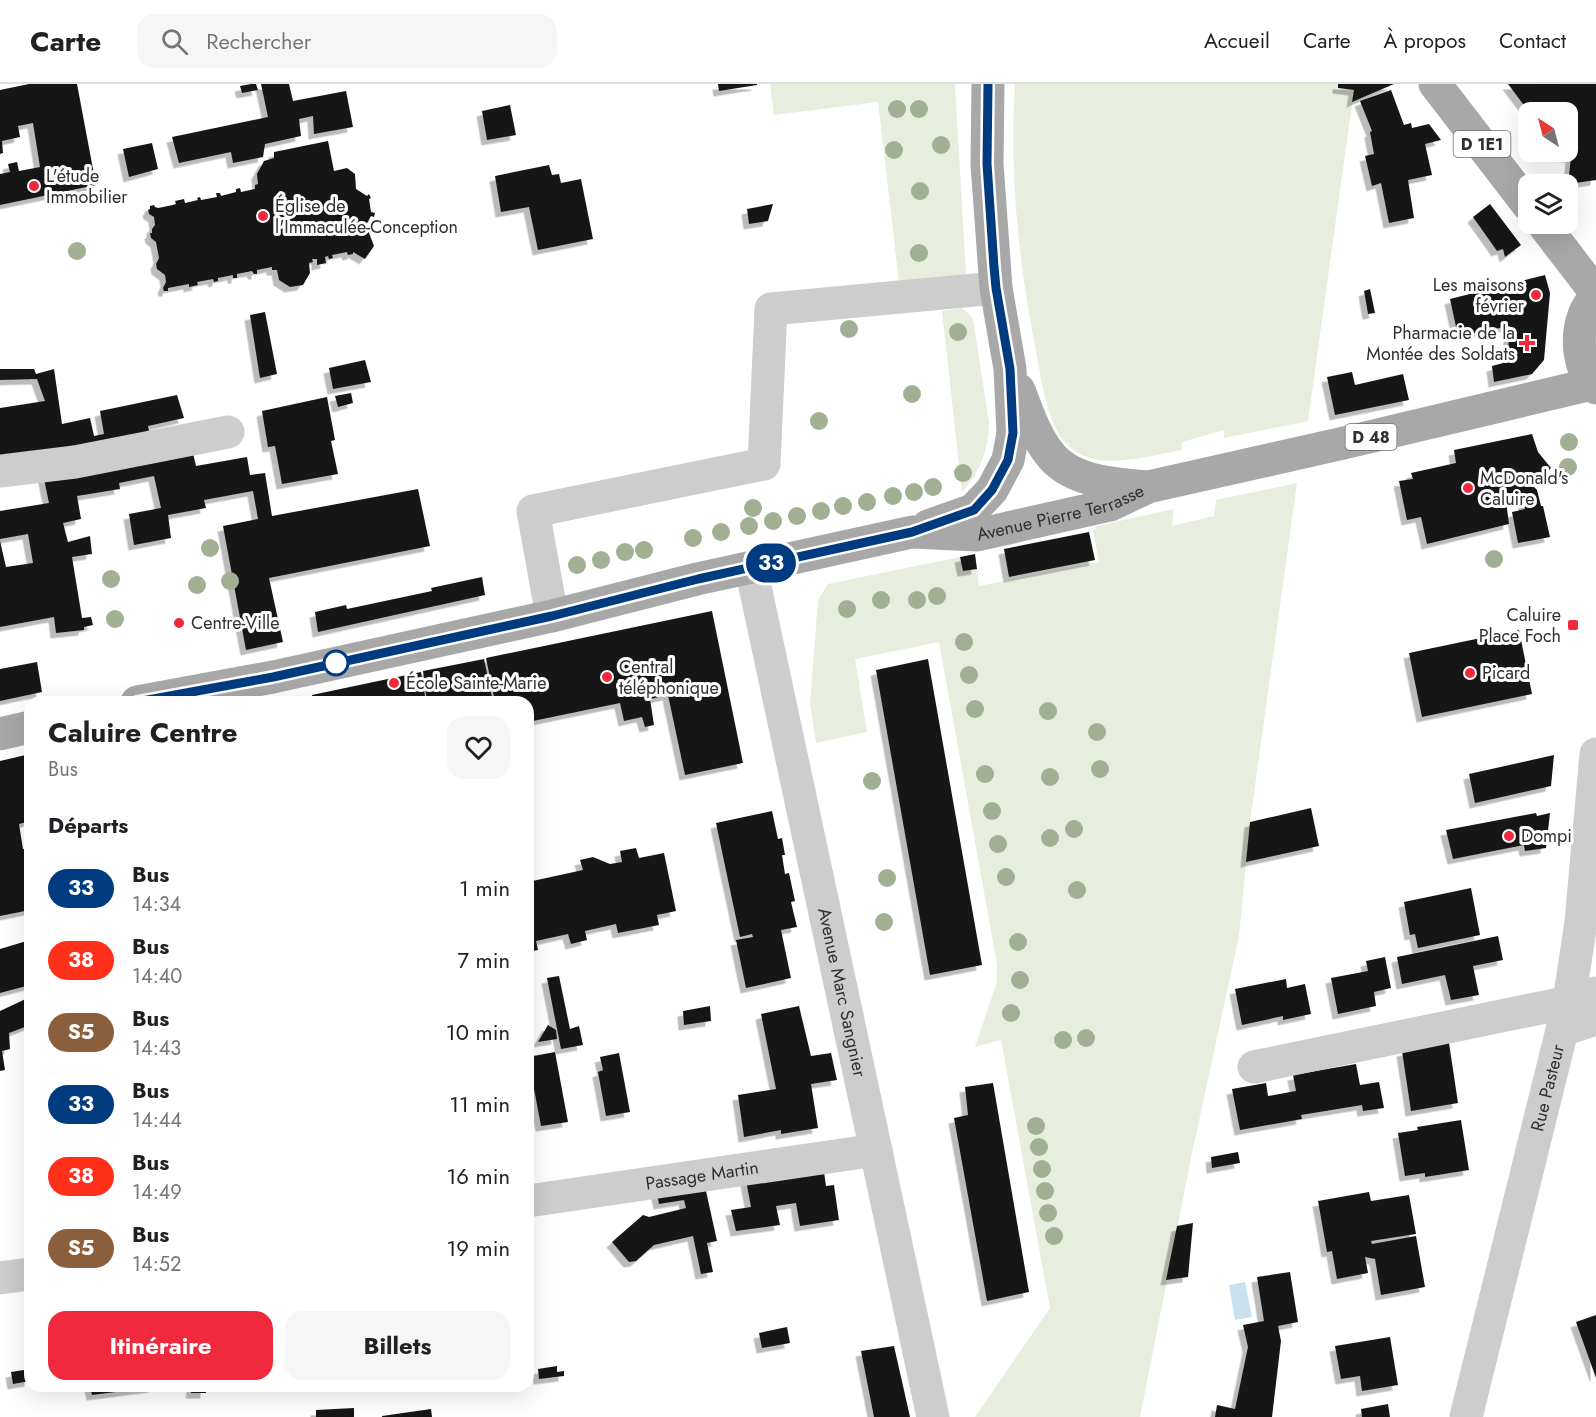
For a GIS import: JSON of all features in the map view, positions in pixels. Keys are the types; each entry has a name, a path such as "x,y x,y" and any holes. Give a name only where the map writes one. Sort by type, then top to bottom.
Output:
{"main road":[{"path":"912,532 974,510 992,490 1008,460 1013,433 1010,369 996,288 987,164 988,84"},
{"name":"D 1E1","path":"1435,84 1518,192"},
{"path":"1551,234 1596,294 1584,315 1579,338 1582,362 1594,386"},
{"path":"1010,369 1034,426 1050,455 1074,474 1107,483 1148,488"},
{"name":"Avenue Pierre Terrasse","path":"170,696 273,677 552,616 912,532 977,535 1110,505 1148,488 1594,386"},
{"path":"0,734 24,728"}],"street":[{"path":"552,616 533,511 764,464 771,309 996,288"},
{"path":"0,471 75,462 228,432"},
{"name":"Avenue Marc Sangnier","path":"751,568 933,1417"},
{"name":"Rue Pasteur","path":"1466,1417 1581,1011 1581,922 1596,754"},
{"path":"1254,1067 1581,1011"},
{"name":"Passage Martin","path":"534,1200 876,1150"},
{"path":"0,1278 24,1275"}],"green space":[{"path":"770,84 955,84 966,274 956,280 899,282 878,102 774,115"},
{"path":"1015,84 1338,84 1338,88 1354,90 1308,421 1224,438 1224,430 1182,442 1181,450 1124,460 1110,461 1082,455 1063,440 1047,405 1025,288 1017,221 1013,153"},
{"path":"961,308 973,319 989,422 982,460 962,492 942,311"},
{"path":"1297,483 1250,822 1239,936 1191,1158 1140,1417 975,1417 1050,1308 1001,1040 975,1047 997,982 997,964 939,642 855,659 867,732 816,743 810,704 818,600 828,584 960,557 963,571 977,569 979,586 1099,562 1093,530 1096,526 1174,509 1172,526 1214,516 1216,500"}],"water":[{"path":"1245,1282 1252,1317 1235,1320 1229,1285"}],"building":[{"path":"29,84 77,84 96,185 0,205 0,174 10,172 8,164 17,162 19,171 40,167 33,123 18,126 20,137 2,141 3,153 0,154 0,90"},
{"path":"256,84 258,90 242,93 240,86"},
{"path":"261,84 289,84 293,101 346,91 353,127 314,134 313,116 299,119 301,136 265,144 263,157 233,163 231,152 179,163 172,137 268,117"},
{"path":"718,84 757,84 757,85 719,91"},
{"path":"1338,84 1394,84 1352,102 1354,90 1338,88"},
{"path":"1508,84 1596,84 1596,180 1578,183 1578,174 1569,174 1570,162 1578,162 1578,102 1522,102"},
{"path":"1391,90 1404,125 1411,123 1412,128 1429,124 1441,140 1425,144 1432,175 1408,180 1414,218 1389,223 1381,183 1372,186 1365,156 1374,154 1370,132 1372,131 1360,101"},
{"path":"510,105 516,135 487,140 482,111"},
{"name":"Église de l'Immaculée-Conception","path":"328,141 334,171 347,168 355,174 356,189 367,196 369,194 371,198 369,199 371,212 375,213 366,225 374,246 365,259 353,252 348,255 347,252 332,255 333,258 329,259 328,256 325,257 326,263 317,265 317,259 312,259 313,262 309,263 310,273 303,285 290,287 279,280 277,270 272,270 272,267 257,270 257,274 252,271 237,274 237,278 233,278 233,275 218,278 218,281 214,282 213,279 197,282 198,285 189,287 189,284 168,288 168,291 164,291 165,275 157,269 156,264 159,258 156,242 151,238 150,233 155,225 154,217 149,214 150,206 154,205 158,208 176,204 175,201 184,199 185,203 198,200 197,198 200,197 201,200 217,197 216,193 220,193 221,196 236,192 236,189 240,188 241,192 255,189 255,185 258,184 257,174 264,161 274,158 274,152"},
{"path":"152,143 158,169 129,177 123,149"},
{"path":"549,165 552,175 559,174 561,183 581,179 593,239 538,250 529,207 501,212 495,176"},
{"path":"773,204 768,221 749,224 747,209"},
{"path":"1490,204 1521,245 1505,257 1503,249 1497,251 1473,217"},
{"path":"1545,275 1550,293 1544,360 1532,374 1494,382 1492,366 1507,362 1510,326 1458,336 1450,299"},
{"path":"1370,289 1375,313 1368,314 1364,291"},
{"path":"265,312 277,374 260,378 250,315"},
{"path":"365,360 371,382 333,389 329,368"},
{"path":"0,369 34,369 36,374 54,369 62,424 90,418 94,436 104,434 100,411 177,395 184,418 148,426 151,441 0,467 0,408 45,401 37,379 0,380"},
{"path":"1352,372 1355,385 1403,374 1409,400 1335,415 1327,377"},
{"path":"351,393 353,403 338,407 335,396"},
{"path":"327,397 335,440 331,441 338,474 282,484 275,446 268,447 262,411"},
{"name":"McDonald's Caluire","path":"1532,434 1538,452 1551,468 1533,486 1543,506 1550,537 1518,543 1512,512 1525,509 1523,498 1506,501 1509,524 1427,544 1421,517 1407,520 1399,481 1413,479 1411,473 1456,463 1454,450"},
{"path":"192,449 196,466 247,457 250,475 265,473 272,516 418,489 430,546 269,578 283,642 246,650 223,526 258,519 253,491 204,500 206,508 168,515 171,538 134,545 129,514 161,508 154,476 119,483 120,489 77,496 81,519 63,523 68,542 90,536 92,554 72,557 82,618 91,617 93,625 84,627 84,630 56,633 54,617 0,627 0,541 6,567 33,563 28,534 0,539 0,511 49,503 43,474"},
{"path":"1089,532 1095,560 1009,577 1004,549"},
{"path":"975,554 977,569 963,571 960,557"},
{"path":"482,577 485,595 318,632 315,612 346,605 347,609 432,591 431,588"},
{"name":"Central téléphonique","path":"712,611 743,763 685,775 668,695 650,699 654,725 645,727 642,717 624,721 620,703 534,721 534,696 494,696 486,658"},
{"name":"Picard","path":"1519,630 1532,694 1422,717 1409,653"},
{"path":"484,659 492,696 426,696 423,671"},
{"path":"928,659 982,965 930,975 876,670"},
{"path":"37,662 42,692 0,701 0,669"},
{"name":"École Sainte-Marie","path":"421,672 425,696 312,696"},
{"path":"24,755 24,823 19,824 24,849 24,911 0,916 0,761"},
{"path":"1554,755 1551,786 1475,803 1469,774"},
{"path":"1311,808 1319,846 1246,862 1250,822"},
{"path":"772,811 778,839 782,838 785,874 789,873 795,901 791,902 797,927 781,930 791,978 746,988 736,940 753,937 752,934 740,937 716,823"},
{"path":"1536,813 1537,816 1550,813 1546,848 1525,851 1524,845 1453,859 1446,830"},
{"path":"636,848 639,858 664,853 676,911 657,915 659,925 618,933 616,924 585,931 587,940 571,944 568,934 536,941 538,950 534,951 534,881 583,870 580,860 593,857 610,864 622,862 620,851"},
{"path":"1471,888 1480,935 1418,948 1415,934 1410,935 1404,902"},
{"path":"1498,936 1503,960 1473,966 1479,995 1451,1000 1445,975 1402,984 1397,957"},
{"path":"24,942 24,987 0,993 0,949"},
{"path":"1385,957 1391,988 1374,992 1376,1006 1338,1014 1331,978 1368,971 1366,961"},
{"path":"559,976 570,1029 579,1026 583,1045 561,1049 547,978"},
{"path":"1286,979 1287,988 1305,984 1311,1014 1283,1020 1283,1016 1242,1025 1235,989"},
{"path":"24,1000 24,1027 9,1033 10,1049 2,1051 5,1070 0,1071 0,1011"},
{"path":"710,1006 711,1021 684,1025 683,1011"},
{"path":"799,1006 811,1056 831,1053 837,1080 811,1084 818,1128 781,1134 781,1130 744,1137 738,1095 776,1089 761,1014"},
{"path":"548,1025 556,1030 557,1039 538,1042"},
{"path":"1449,1043 1458,1103 1411,1111 1402,1051"},
{"path":"555,1052 568,1122 541,1126 534,1089 534,1056"},
{"path":"619,1053 630,1112 606,1116 598,1072 603,1070 600,1057"},
{"path":"1356,1064 1360,1085 1379,1082 1384,1108 1363,1111 1362,1105 1301,1115 1302,1119 1240,1130 1232,1089 1266,1083 1268,1096 1296,1091 1293,1075"},
{"path":"993,1083 1029,1292 987,1301 954,1118 968,1115 965,1087"},
{"path":"1461,1120 1469,1170 1425,1177 1425,1173 1405,1176 1398,1133 1418,1130 1417,1127"},
{"path":"1238,1152 1240,1163 1212,1168 1211,1157"},
{"path":"823,1165 826,1186 834,1185 839,1220 800,1226 796,1203 776,1206 780,1225 736,1231 731,1210 751,1207 745,1175"},
{"path":"704,1182 717,1241 707,1243 713,1272 701,1274 693,1236 654,1245 636,1261 629,1262 612,1242 643,1215 649,1217 686,1208 684,1200 659,1204 656,1189"},
{"path":"1369,1192 1371,1201 1409,1195 1416,1234 1371,1241 1372,1244 1416,1236 1425,1287 1381,1295 1375,1259 1365,1257 1368,1273 1337,1279 1332,1251 1327,1252 1318,1201"},
{"path":"1193,1223 1188,1277 1166,1280 1177,1226"},
{"path":"1290,1272 1298,1322 1278,1326 1281,1341 1272,1417 1215,1417 1217,1405 1235,1409 1248,1347 1243,1325 1264,1321 1257,1277"},
{"path":"1596,1315 1596,1378 1576,1322"},
{"path":"787,1327 790,1343 762,1348 759,1333"},
{"path":"1390,1337 1398,1385 1362,1391 1360,1376 1341,1379 1335,1346"},
{"path":"894,1346 910,1417 874,1417 861,1351"},
{"path":"557,1366 557,1372 564,1371 564,1376 539,1379 538,1369"},
{"path":"24,1370 24,1382 13,1384 11,1372"},
{"path":"91,1392 116,1392 92,1395"},
{"path":"1388,1404 1390,1417 1362,1417 1361,1409"},
{"path":"354,1408 354,1417 316,1417 316,1410"},
{"path":"431,1409 432,1417 382,1417 382,1416"}],"bus line":[{"name":"33","path":"170,696 273,677 552,616 698,579 912,532 974,510 992,490 1008,460 1013,433 1010,369 994,267 987,164 988,84"}],"place":[{"name":"L'étude Immobilier","path":"34,186"},
{"name":"Église de l'Immaculée-Conception","path":"263,216"},
{"name":"Les maisons février","path":"1536,295"},
{"name":"Pharmacie de la Montée des Soldats","path":"1527,343"},
{"name":"McDonald's Caluire","path":"1468,488"},
{"name":"Centre-Ville","path":"179,623"},
{"name":"Caluire Place Foch","path":"1573,625"},
{"name":"Picard","path":"1470,673"},
{"name":"Central téléphonique","path":"607,677"},
{"name":"École Sainte-Marie","path":"394,683"},
{"name":"Dompi","path":"1509,836"}]}
